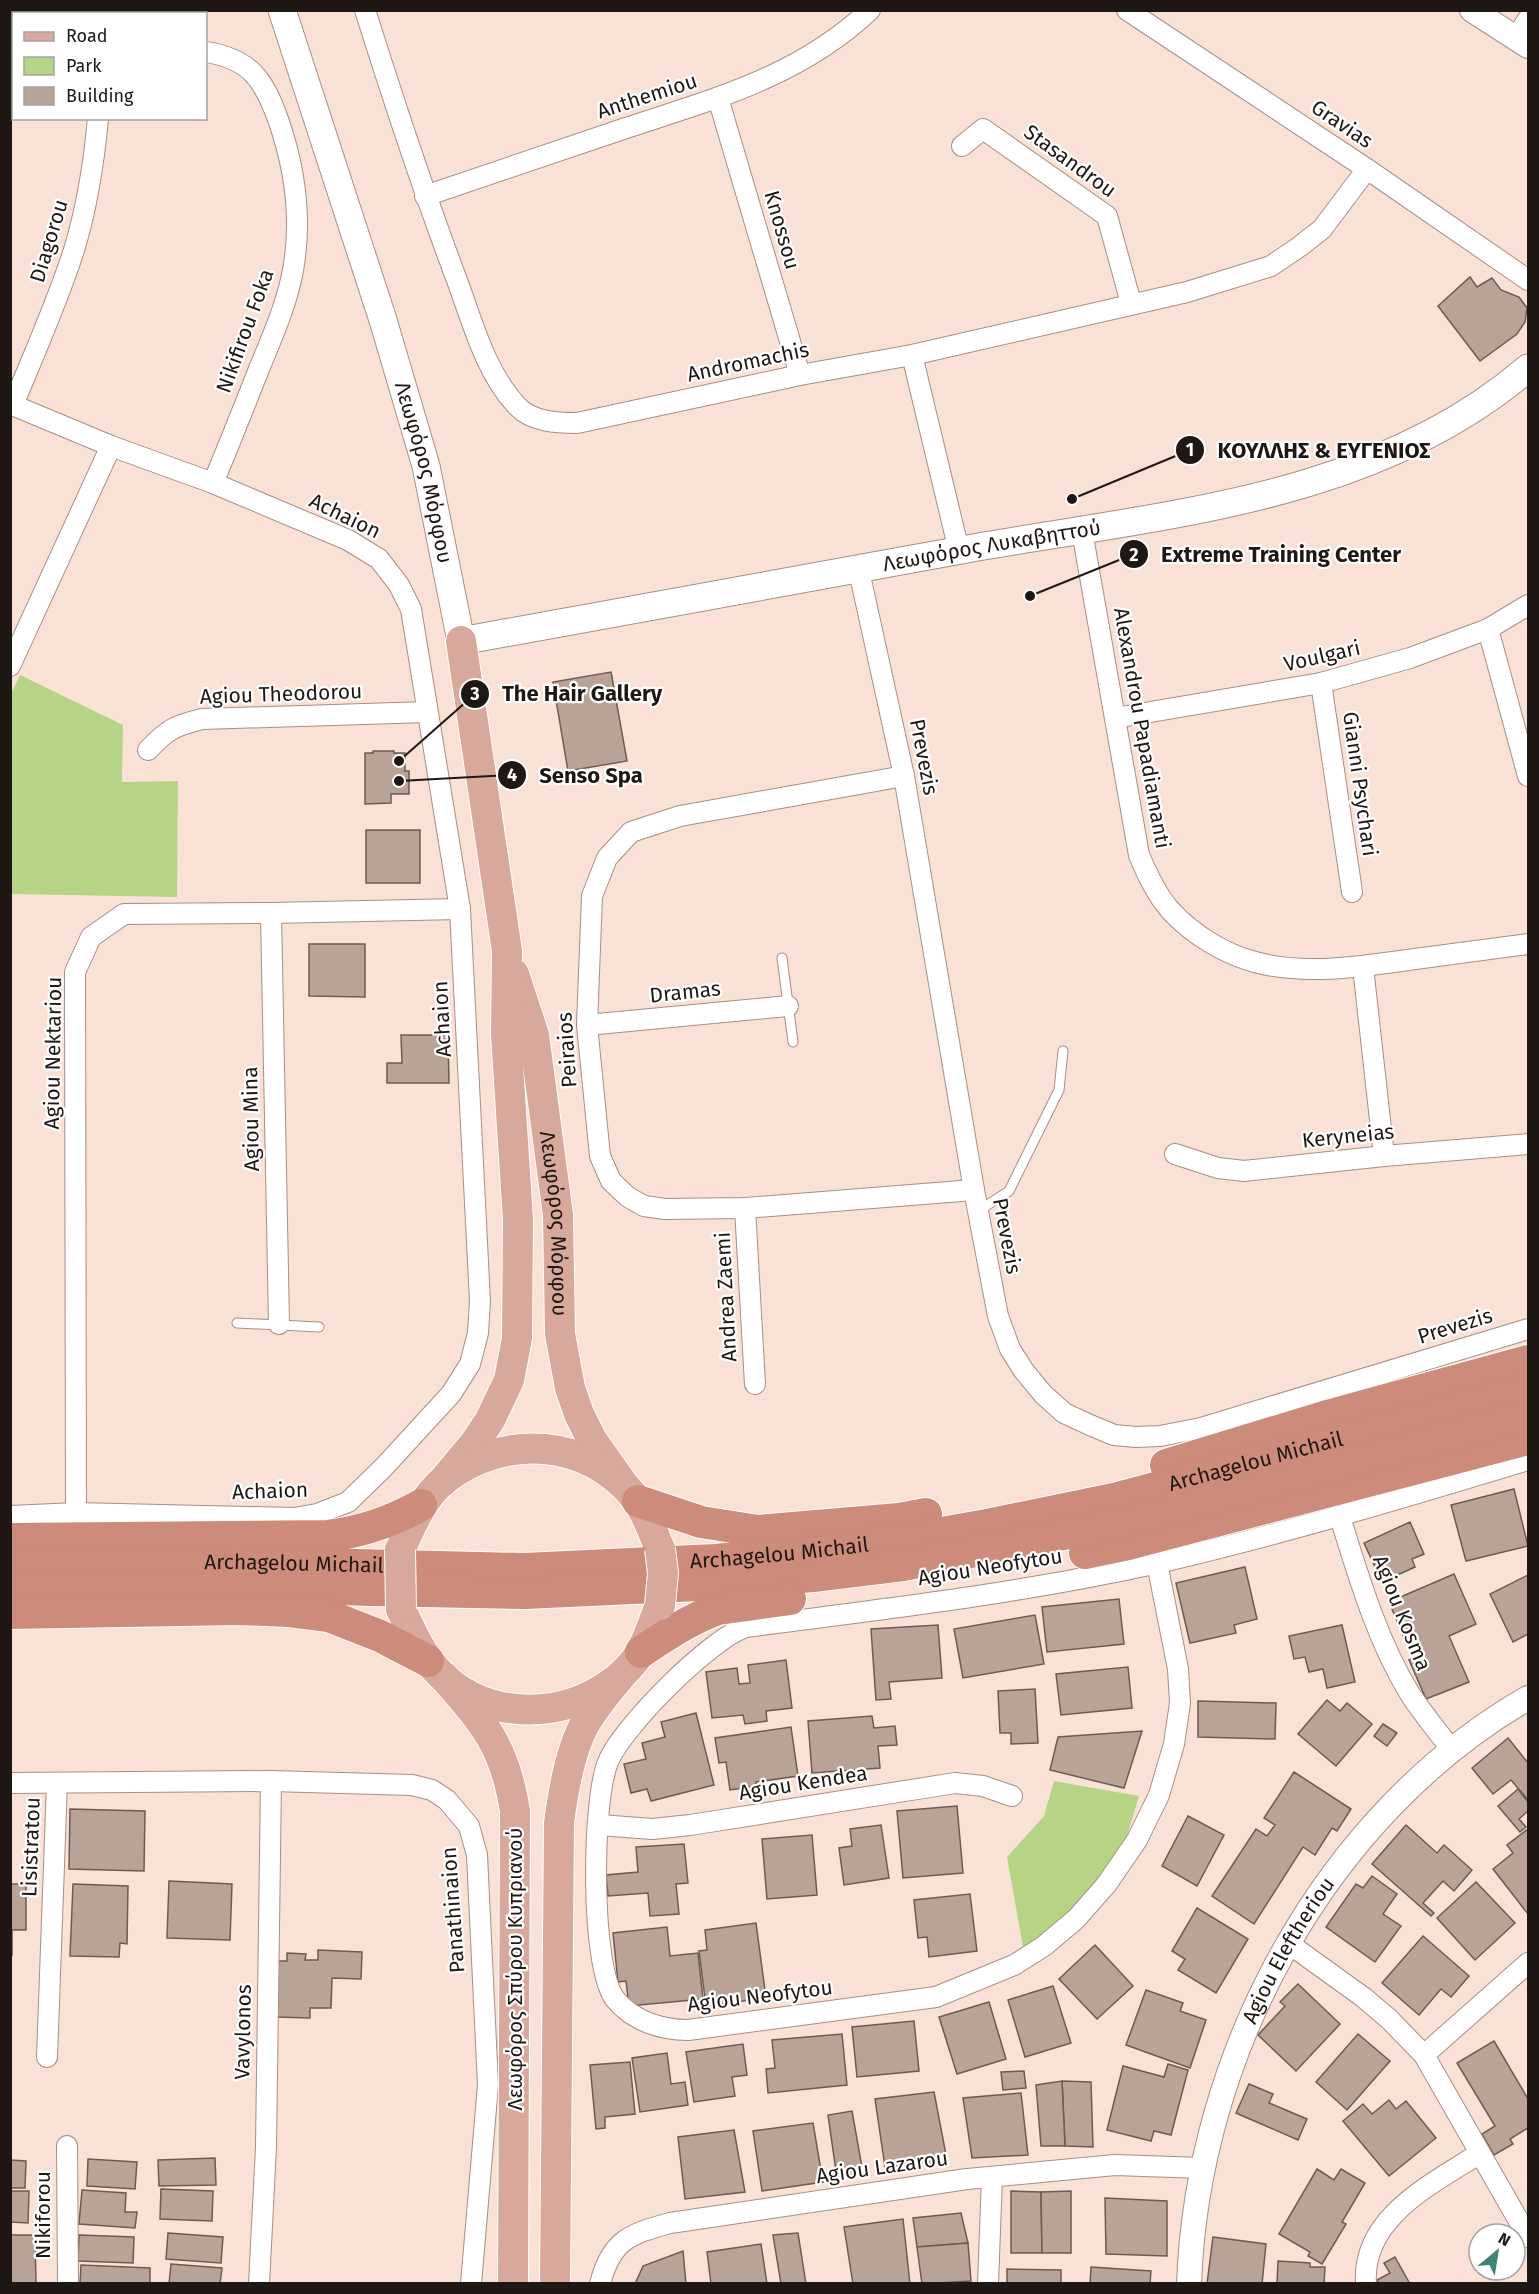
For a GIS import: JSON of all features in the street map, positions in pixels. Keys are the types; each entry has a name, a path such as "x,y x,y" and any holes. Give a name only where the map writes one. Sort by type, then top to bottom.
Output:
{"highway":[{"path":"630,1493 701,1522 758,1531 899,1519 1112,1481 1324,1417 1528,1361"},
{"name":"Archagelou Michail","path":"10,1563 238,1562 524,1569 706,1560 805,1552 942,1533 1114,1499 1528,1389"},
{"name":"Archagelou Michail","path":"10,1589 237,1586 525,1593 720,1584 813,1576 903,1565 1121,1523 1528,1415"},
{"path":"641,1652 672,1631 718,1609 904,1585 1128,1544 1528,1439"},
{"path":"10,1539 328,1536 359,1532 404,1515 422,1505"},
{"path":"10,1613 240,1609 289,1611 329,1616 380,1636 435,1669"}],"main road":[{"name":"Λεωφόρος Μόρφου","path":"282,10 383,320 426,466 461,640 507,951 506,1034 518,1220 517,1338 509,1380 490,1419 474,1444 443,1481"},
{"name":"Λεωφόρος Λυκαβηττού","path":"461,640 859,571 1238,501 1321,479 1393,452 1467,413 1528,368"},
{"name":"Λεωφόρος Μόρφου","path":"507,951 534,1035 558,1215 560,1334 570,1388 592,1440 630,1493 660,1549 663,1573 660,1605 641,1652 620,1677"},
{"path":"620,1677 594,1695 564,1707 532,1711 499,1707 469,1695 435,1669 416,1642 401,1609 400,1550 422,1505 443,1481 476,1459 514,1448 553,1449 591,1461 630,1493"},
{"name":"Λεωφόρος Σπύρου Κυπριανού","path":"435,1669 485,1727 503,1758 511,1783 516,1811 513,2283"},
{"name":"Λεωφόρος Σπύρου Κυπριανού","path":"555,2283 563,1792 584,1725 620,1677"}],"street":[{"name":"Andromachis","path":"365,10 425,196 483,349 500,383 518,408 537,418 556,423 577,423 800,375 912,355 1187,292 1271,266 1322,229 1367,169"},
{"name":"Anthemiou","path":"425,196 718,98 786,70 810,57 870,10"},
{"name":"Gravias","path":"1127,10 1367,169 1528,280"},
{"path":"1472,10 1524,34"},
{"name":"Nikifirou Foka","path":"207,52 236,59 257,76 272,104 286,142 294,183 297,228 293,271 277,324 213,483"},
{"name":"Knossou","path":"718,98 800,375"},
{"name":"Diagorou","path":"12,404 74,250 95,155 98,120"},
{"name":"Stasandrou","path":"962,146 983,129 1107,216 1131,303"},
{"path":"912,355 959,551"},
{"name":"Achaion","path":"10,1516 76,1513 294,1518 317,1514 348,1502 383,1468 451,1394 470,1364 478,1333 480,1301 460,909 411,609 399,585 379,560 348,540 213,483 111,446 12,404"},
{"path":"10,666 15,645 111,446"},
{"name":"Alexandrou Papadiamanti","path":"1082,531 1139,855 1152,885 1170,910 1192,930 1223,950 1254,962 1293,968 1363,967 1528,944"},
{"name":"Prevezis","path":"859,571 904,776 974,1190 998,1316 1010,1349 1043,1394 1064,1413 1114,1435 1160,1436 1201,1428 1528,1329"},
{"name":"Voulgari","path":"1115,718 1321,683 1410,658 1488,629 1528,605"},
{"path":"1488,629 1528,776"},
{"name":"Gianni Psychari","path":"1321,683 1352,892"},
{"name":"Agiou Theodorou","path":"148,750 165,732 180,724 202,719 427,712"},
{"name":"Peiraios","path":"904,776 680,816 631,832 607,858 592,896 587,1025 600,1156 611,1181 628,1197 645,1206 665,1209 745,1208 974,1190"},
{"name":"Agiou Nektariou","path":"76,1513 75,972 92,937 124,914 271,914 460,909"},
{"name":"Agiou Mina","path":"271,914 279,1324"},
{"path":"1363,967 1384,1156"},
{"name":"Dramas","path":"587,1025 788,1006"},
{"name":"Keryneias","path":"1175,1154 1218,1168 1244,1171 1528,1144"},
{"name":"Andrea Zaemi","path":"745,1208 755,1384"},
{"name":"Agiou Neofytou","path":"1157,1563 1178,1669 1180,1703 1174,1744 1159,1795 1137,1840 1106,1885 1076,1919 1044,1946 1014,1965 936,1997 688,2030 671,2030 657,2026 631,2014 615,1999 603,1973 597,1926 598,1825 603,1776 618,1743 632,1726 677,1679 725,1637 746,1627 1032,1586 1157,1563 1340,1517 1528,1460"},
{"name":"Agiou Kosma","path":"1340,1517 1380,1635 1410,1694 1452,1750"},
{"name":"Agiou Eleftheriou","path":"1189,2283 1193,2226 1202,2168 1217,2109 1240,2043 1260,1997 1288,1943 1323,1890 1358,1845 1402,1796 1452,1750 1528,1698"},
{"name":"Panathinaion","path":"10,1783 271,1781 412,1785 432,1790 447,1800 469,1826 477,1855 488,2085 471,2283"},
{"name":"Vavylonos","path":"260,2283 266,2147 271,1781"},
{"name":"Lisistratou","path":"47,2057 57,1783"},
{"name":"Agiou Kendea","path":"598,1825 653,1829 690,1825 955,1783 982,1786 1012,1796"},
{"path":"1288,1943 1363,1997 1389,2019 1424,2055 1528,2237"},
{"path":"1424,2055 1528,1963"},
{"name":"Nikiforou","path":"67,2146 68,2283"},
{"path":"1366,2283 1365,2272 1368,2258 1381,2230 1391,2216 1404,2203 1480,2153"},
{"name":"Agiou Lazarou","path":"600,2283 605,2266 614,2250 625,2239 647,2229 670,2223 967,2179 1115,2165 1202,2168"},
{"path":"988,2283 992,2177"}],"lane":[{"path":"782,958 793,1042"},
{"path":"978,1211 1009,1191 1059,1090 1063,1050"},
{"path":"237,1323 319,1327"}],"green space":[{"path":"20,675 123,725 122,782 178,781 177,897 11,894 10,696"},
{"path":"1054,1781 1139,1796 1125,1843 1080,1909 1023,1947 1007,1857 1044,1816"}],"building":[{"path":"1470,277 1477,287 1492,278 1501,290 1519,297 1527,308 1525,322 1517,334 1480,361 1438,306"},
{"path":"611,672 627,761 568,771 553,682"},
{"path":"373,751 405,753 405,771 409,771 409,794 391,794 391,803 365,804 365,753 373,753"},
{"path":"366,830 420,830 420,883 366,883"},
{"path":"309,944 365,944 365,997 309,996"},
{"path":"401,1035 448,1035 449,1083 387,1083 387,1063 402,1063"},
{"path":"1514,1489 1528,1546 1466,1561 1451,1505"},
{"path":"1410,1522 1424,1554 1412,1559 1415,1567 1382,1582 1364,1543"},
{"path":"1245,1567 1257,1619 1234,1625 1236,1633 1190,1643 1176,1583"},
{"path":"1454,1574 1476,1624 1449,1636 1469,1682 1426,1699 1409,1660 1423,1654 1414,1634 1404,1638 1389,1602"},
{"path":"1528,1575 1528,1634 1513,1642 1490,1594"},
{"path":"1119,1599 1124,1644 1047,1652 1042,1607"},
{"path":"1035,1615 1044,1664 963,1678 954,1629"},
{"path":"938,1625 942,1678 889,1682 891,1699 876,1700 871,1629"},
{"path":"1342,1625 1355,1682 1327,1688 1323,1669 1309,1672 1305,1657 1294,1659 1289,1636"},
{"path":"786,1660 792,1708 766,1711 767,1721 745,1724 743,1715 712,1718 706,1672 737,1668 739,1684 750,1683 748,1665"},
{"path":"1128,1667 1132,1708 1061,1715 1056,1674"},
{"path":"1035,1689 1038,1743 1011,1744 1011,1733 1000,1733 998,1691"},
{"path":"1327,1700 1340,1711 1347,1703 1372,1724 1336,1766 1298,1734"},
{"path":"1198,1701 1276,1703 1275,1739 1198,1737"},
{"path":"696,1713 714,1785 651,1801 647,1789 631,1793 624,1764 646,1759 642,1743 665,1737 661,1722"},
{"path":"872,1716 874,1728 895,1726 897,1745 878,1746 880,1768 812,1773 808,1721"},
{"path":"1383,1724 1397,1733 1387,1746 1374,1736"},
{"path":"791,1727 798,1776 756,1782 756,1786 730,1790 726,1762 719,1763 715,1738"},
{"path":"1142,1731 1124,1788 1050,1770 1058,1737"},
{"path":"1508,1738 1528,1763 1528,1800 1511,1780 1493,1794 1472,1768"},
{"path":"1294,1772 1351,1809 1337,1831 1332,1828 1315,1855 1303,1847 1254,1924 1212,1896 1256,1829 1267,1836 1275,1825 1264,1818"},
{"path":"1518,1789 1528,1802 1528,1811 1519,1819 1526,1827 1520,1832 1498,1806"},
{"path":"957,1806 963,1873 903,1878 897,1811"},
{"path":"70,1809 145,1811 144,1871 69,1869"},
{"path":"1188,1816 1224,1835 1197,1886 1162,1866"},
{"path":"881,1825 889,1878 844,1885 839,1848 852,1846 850,1829"},
{"path":"1406,1825 1437,1853 1444,1845 1472,1870 1454,1891 1443,1881 1423,1903 1434,1913 1431,1916 1372,1864"},
{"path":"1528,1829 1528,1914 1493,1869 1513,1853 1507,1845"},
{"path":"812,1835 817,1895 767,1899 762,1839"},
{"path":"684,1844 688,1883 676,1884 679,1914 650,1916 648,1893 608,1896 606,1875 638,1872 636,1847"},
{"path":"1372,1876 1397,1894 1383,1914 1401,1926 1375,1962 1326,1927 1356,1884 1363,1888"},
{"path":"169,1881 232,1884 230,1940 167,1938"},
{"path":"1476,1882 1515,1923 1475,1960 1437,1918"},
{"path":"10,1884 26,1884 26,1930 12,1930 12,1956"},
{"path":"73,1884 128,1886 127,1944 120,1943 119,1957 70,1956"},
{"path":"970,1894 977,1951 929,1957 927,1937 918,1938 914,1900"},
{"path":"1197,1908 1248,1939 1216,1993 1178,1970 1185,1959 1172,1951"},
{"path":"756,1923 766,1998 706,2006 699,1951 707,1950 705,1930"},
{"path":"667,1927 670,1956 698,1953 703,1999 629,2006 626,1981 618,1982 613,1933"},
{"path":"1423,1936 1469,1976 1451,1997 1441,1989 1419,2015 1382,1983"},
{"path":"1095,1945 1133,1986 1097,2019 1059,1979"},
{"path":"318,1950 362,1952 361,1979 332,1978 331,2008 310,2008 310,2018 275,2017 276,1961 287,1961 287,1953 306,1954 305,1960 318,1960"},
{"path":"1298,1984 1340,2024 1296,2071 1258,2035 1285,2006 1280,2002"},
{"path":"1053,1986 1071,2043 1025,2057 1008,2000"},
{"path":"1146,1990 1183,2003 1180,2011 1206,2020 1190,2068 1126,2045"},
{"path":"989,2002 1006,2059 957,2074 939,2017"},
{"path":"914,2021 919,2071 857,2077 852,2027"},
{"path":"842,2034 847,2085 768,2093 766,2069 775,2068 772,2040"},
{"path":"1358,2034 1390,2061 1347,2110 1316,2082"},
{"path":"1494,2041 1528,2099 1528,2128 1510,2139 1513,2144 1494,2155 1482,2134 1495,2126 1457,2063"},
{"path":"743,2044 747,2075 732,2077 735,2096 694,2102 686,2052"},
{"path":"667,2053 671,2084 685,2082 688,2105 640,2112 632,2058"},
{"path":"630,2062 635,2114 605,2117 605,2128 596,2129 590,2065"},
{"path":"1168,2064 1188,2070 1171,2135 1154,2131 1151,2141 1107,2130 1123,2066 1164,2077"},
{"path":"1024,2071 1026,2088 1003,2090 1001,2072"},
{"path":"1062,2081 1091,2082 1093,2147 1065,2146"},
{"path":"1062,2081 1065,2146 1041,2146 1036,2085"},
{"path":"1249,2084 1273,2094 1269,2103 1307,2119 1298,2140 1236,2113"},
{"path":"934,2092 947,2160 885,2167 875,2099"},
{"path":"1021,2093 1028,2155 972,2158 963,2098"},
{"path":"1389,2100 1396,2109 1406,2101 1436,2138 1389,2176 1343,2121 1363,2104 1372,2114"},
{"path":"852,2111 863,2173 837,2178 828,2115"},
{"path":"813,2123 823,2182 762,2191 753,2131"},
{"path":"734,2130 745,2192 685,2199 678,2137"},
{"path":"215,2158 216,2185 159,2186 158,2160"},
{"path":"88,2159 137,2162 135,2189 87,2186"},
{"path":"10,2160 26,2161 25,2188 10,2188"},
{"path":"1317,2169 1334,2180 1341,2169 1365,2183 1342,2222 1346,2224 1322,2264 1308,2256 1310,2252 1279,2234"},
{"path":"161,2189 213,2191 212,2221 160,2219"},
{"path":"82,2190 126,2193 125,2212 137,2212 135,2228 79,2224"},
{"path":"10,2191 29,2191 28,2223 10,2222"},
{"path":"1011,2191 1041,2192 1042,2253 1011,2253"},
{"path":"1071,2191 1071,2253 1042,2253 1041,2192"},
{"path":"1105,2198 1167,2201 1167,2256 1106,2254"},
{"path":"961,2213 968,2243 917,2247 913,2218"},
{"path":"903,2219 910,2284 853,2284 844,2227"},
{"path":"168,2233 223,2237 221,2263 166,2259"},
{"path":"798,2233 806,2284 781,2284 773,2235"},
{"path":"10,2235 35,2235 36,2284 10,2284"},
{"path":"79,2235 134,2237 133,2263 78,2261"},
{"path":"1213,2237 1266,2244 1262,2284 1207,2284"},
{"path":"968,2243 971,2281 922,2284 917,2247"},
{"path":"761,2244 767,2284 711,2284 707,2252"},
{"path":"683,2251 686,2284 635,2284 643,2266"},
{"path":"1395,2257 1410,2284 1379,2284 1377,2280 1390,2273 1384,2263"},
{"path":"1278,2261 1310,2263 1310,2267 1325,2267 1324,2284 1277,2284"},
{"path":"171,2264 222,2268 220,2284 169,2284"},
{"path":"81,2265 150,2268 150,2284 80,2284"},
{"path":"1091,2267 1151,2271 1150,2284 1090,2284"},
{"path":"1007,2269 1061,2270 1061,2284 1007,2284"}],"place":[{"name":"ΚΟΥΛΛΗΣ & ΕΥΓΕΝΙΟΣ","path":"1072,499"},
{"name":"Extreme Training Center","path":"1030,596"},
{"name":"The Hair Gallery","path":"399,761"},
{"name":"Senso Spa","path":"399,781"}]}
